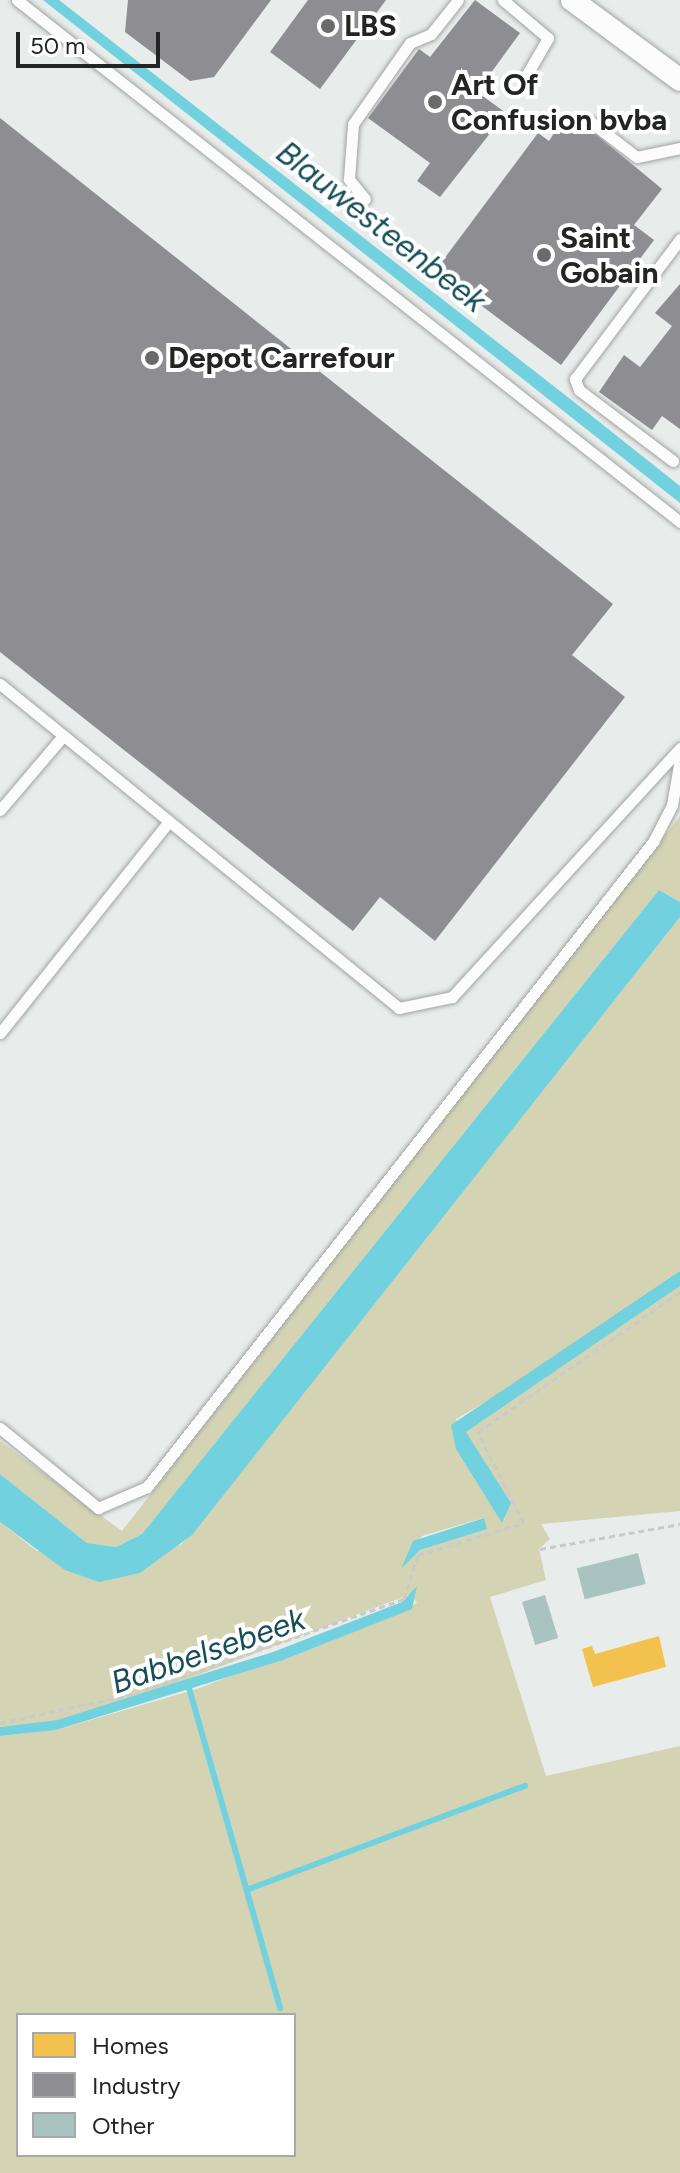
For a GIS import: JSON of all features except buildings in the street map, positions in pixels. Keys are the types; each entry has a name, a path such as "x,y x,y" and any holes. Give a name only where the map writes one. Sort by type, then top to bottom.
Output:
{"street":[{"path":"572,0 680,80"}],"lane":[{"path":"17,0 680,522"},
{"path":"365,199 349,179 353,124 410,43 431,34 458,0"},
{"path":"503,0 548,38 526,76"},
{"path":"592,123 637,157 680,148"},
{"path":"673,461 579,390 575,379 680,239"},
{"path":"0,684 399,1008 452,997 680,748"},
{"path":"0,810 63,736"},
{"path":"0,1428 98,1508 147,1487 653,842 672,805 680,759"},
{"path":"0,1033 169,821"}],"path":[{"path":"0,1723 134,1694 404,1599 418,1555 524,1523 478,1432 680,1292"},
{"path":"540,1549 680,1524"}],"green space":[{"path":"680,816 680,902 659,890 142,1534 116,1547 87,1543 0,1474 0,1441 122,1531"},
{"path":"680,917 680,1271 544,1368 456,1419 475,1476 506,1521 465,1432 680,1286 680,1511 541,1524 550,1539 539,1549 546,1580 490,1597 546,1776 680,1746 680,2173 0,2173 0,1736 56,1730 197,1689 417,1603 411,1594 172,1685 57,1720 0,1727 0,1522 37,1551 181,1545","holes":["483,1518 486,1529 420,1550 401,1569 422,1536"]}],"water":[{"path":"43,0 59,0 583,409 680,486 680,503"},
{"path":"659,890 680,902 680,917 192,1535 140,1573 99,1582 65,1570 0,1522 0,1474 87,1543 116,1547 142,1534"},
{"path":"680,1271 680,1286 466,1432 511,1503 502,1523 456,1449 451,1425"},
{"path":"484,1518 487,1529 420,1550 401,1569 413,1541"},
{"path":"417,1586 412,1609 283,1660 56,1730 0,1736 0,1727 57,1720 273,1652 402,1602"}],"waterway":[{"name":"Babbelsebeek","path":"189,1688 280,2008"},
{"path":"249,1889 525,1786"}],"place":[{"name":"LBS","path":"328,26"},
{"name":"Art Of Confusion bvba","path":"435,102"},
{"name":"Saint Gobain","path":"544,255"},
{"name":"Depot Carrefour","path":"152,358"}],"water label":[{"name":"Blauwesteenbeek","path":"381,227"}]}
